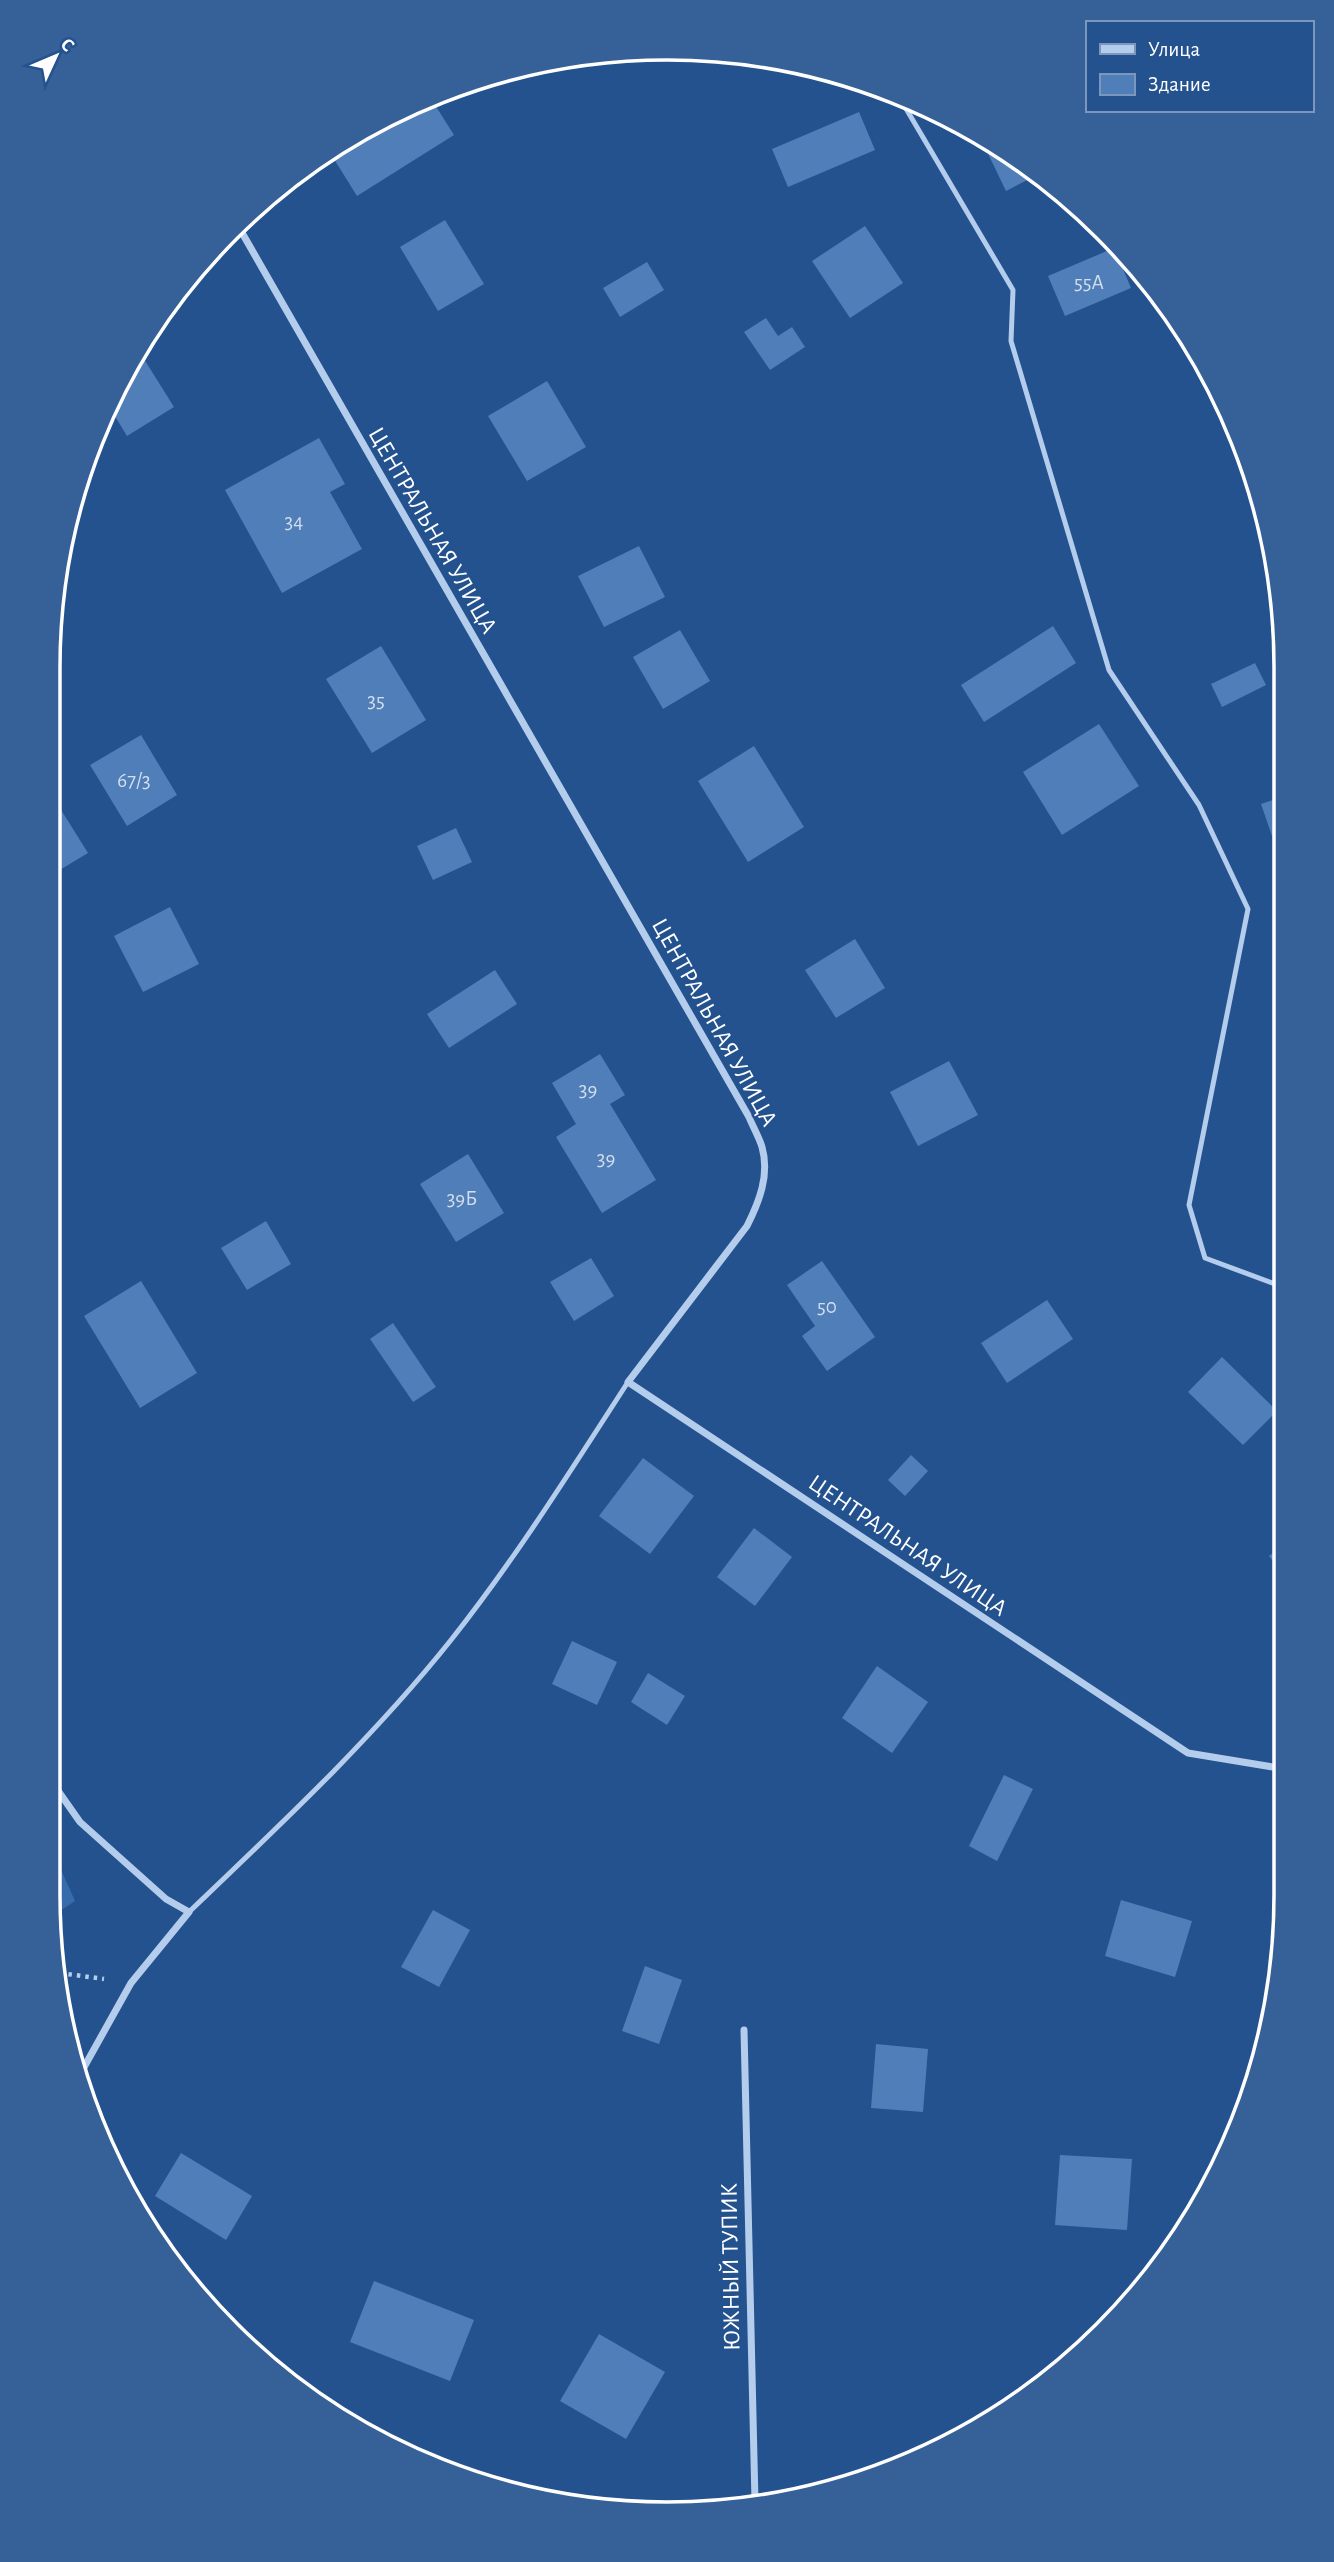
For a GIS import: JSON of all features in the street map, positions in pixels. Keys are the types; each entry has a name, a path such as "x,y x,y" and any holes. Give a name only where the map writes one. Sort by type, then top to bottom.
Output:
{"street":[{"name":"ЦЕНТРАЛЬНАЯ УЛИЦА","path":"242,233 457,613 735,1094 763,1148 764,1178 761,1198 747,1226 628,1382 1188,1753 1274,1767"},
{"path":"60,1794 80,1822 166,1899 189,1912 131,1983 85,2066"},
{"name":"ЮЖНЫЙ ТУПИК","path":"744,2030 755,2496"}],"lane":[{"path":"906,109 1013,290 1011,341 1109,670 1199,805 1248,909 1189,1205 1205,1258 1274,1284"},
{"path":"189,1912 333,1774 449,1642 514,1556 628,1382"}],"path":[{"path":"65,1974 131,1983"}],"shaded area":[{"path":"60,1867 75,1901 60,1911"}],"building":[{"path":"436,106 454,135 357,196 334,159 398,122"},
{"path":"859,112 875,150 788,187 772,149"},
{"path":"987,151 1029,179 1006,191"},
{"path":"445,220 484,284 438,311 400,247"},
{"path":"865,226 903,283 850,318 812,261"},
{"path":"1109,250 1120,261 1131,288 1065,316 1048,276"},
{"path":"647,262 664,290 620,317 603,288"},
{"path":"766,318 778,336 792,327 805,347 770,370 744,332"},
{"path":"143,359 174,407 127,436 114,415"},
{"path":"547,381 586,447 527,481 488,416"},
{"path":"319,438 345,484 330,492 362,549 282,593 225,490"},
{"path":"639,546 665,597 604,627 578,576"},
{"path":"1053,626 1076,663 984,722 961,685"},
{"path":"680,630 710,681 663,709 633,657"},
{"path":"381,646 426,720 372,753 326,679"},
{"path":"1255,663 1266,685 1222,707 1211,684"},
{"path":"1099,724 1139,786 1062,835 1023,772"},
{"path":"141,735 177,795 127,826 90,765"},
{"path":"754,746 804,827 748,862 698,781"},
{"path":"1274,800 1273,839 1261,804"},
{"path":"60,808 88,853 60,870"},
{"path":"456,828 472,862 433,880 417,846"},
{"path":"170,907 199,964 143,992 114,936"},
{"path":"855,939 885,988 836,1018 805,970"},
{"path":"495,970 517,1004 449,1048 427,1014"},
{"path":"600,1054 625,1095 610,1104 656,1180 602,1213 556,1137 576,1124 552,1083"},
{"path":"949,1061 978,1115 918,1146 890,1092"},
{"path":"468,1154 504,1213 456,1242 420,1184"},
{"path":"266,1221 291,1264 247,1290 221,1248"},
{"path":"591,1258 614,1296 574,1321 550,1282"},
{"path":"822,1261 875,1337 827,1371 802,1336 815,1326 787,1285"},
{"path":"141,1281 197,1373 140,1408 84,1316"},
{"path":"1047,1300 1073,1339 1007,1383 981,1343"},
{"path":"393,1323 436,1387 413,1402 370,1339"},
{"path":"1222,1357 1274,1408 1274,1414 1243,1445 1188,1392"},
{"path":"911,1455 928,1471 905,1496 888,1480"},
{"path":"643,1458 694,1496 650,1554 599,1516"},
{"path":"754,1528 792,1557 755,1606 717,1577"},
{"path":"572,1641 617,1662 597,1705 552,1684"},
{"path":"877,1666 928,1702 892,1753 842,1718"},
{"path":"648,1673 685,1696 667,1725 631,1702"},
{"path":"1004,1775 1033,1789 997,1861 969,1846"},
{"path":"1121,1900 1192,1921 1175,1977 1105,1956"},
{"path":"433,1910 470,1930 439,1987 401,1967"},
{"path":"645,1966 682,1980 659,2044 622,2031"},
{"path":"876,2044 928,2049 923,2112 871,2108"},
{"path":"181,2153 252,2196 226,2240 155,2196"},
{"path":"1060,2155 1132,2159 1127,2230 1055,2225"},
{"path":"374,2281 474,2320 450,2381 350,2342"},
{"path":"599,2334 665,2372 626,2439 560,2401"}]}
